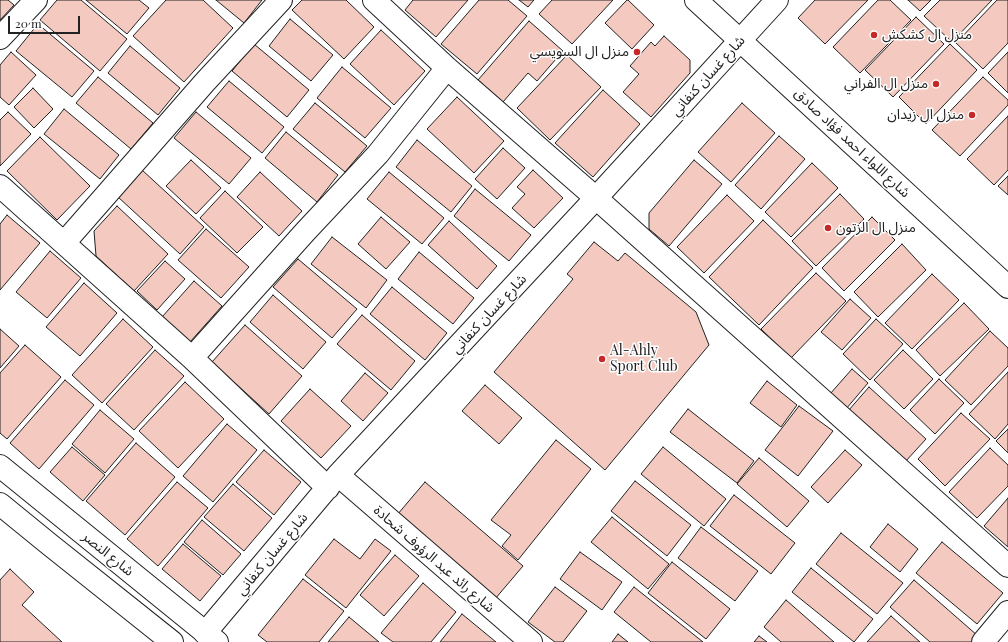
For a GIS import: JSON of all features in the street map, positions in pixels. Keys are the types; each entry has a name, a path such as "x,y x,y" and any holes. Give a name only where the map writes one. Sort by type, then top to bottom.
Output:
{"street":[{"path":"0,38 36,0"},
{"path":"64,244 205,82 281,0"},
{"path":"374,0 448,68 596,198 1008,566"},
{"name":"شارع اللواء احمد فؤاد صادق","path":"696,0 1008,287"},
{"name":"شارع غسان كنفاني","path":"211,637 333,482 741,41 777,0"},
{"path":"192,358 305,232 378,154 448,68"},
{"name":"شارع رائد عبد الرؤوف شحادة","path":"0,186 333,482 530,642"},
{"name":"شارع النصر","path":"0,466 211,637"},
{"name":"شارع النصر","path":"0,504 172,642"},
{"path":"983,642 1008,612"}],"building":[{"path":"0,0 8,0 14,5 0,20"},
{"path":"57,0 81,0 127,39 100,71 40,20"},
{"path":"86,0 139,0 149,8 127,34"},
{"path":"166,0 203,0 233,28 184,82 133,36"},
{"path":"216,0 262,0 244,23"},
{"path":"302,0 346,0 374,27 344,59 292,10"},
{"path":"413,0 468,0 436,37 405,10"},
{"path":"479,0 508,0 527,16 477,74 441,44"},
{"path":"519,0 534,0 528,7"},
{"path":"552,0 613,0 572,44 539,14"},
{"path":"627,0 654,25 632,49 605,23"},
{"path":"815,0 868,0 825,44 798,18"},
{"path":"878,0 890,0 911,20 860,73 833,47"},
{"path":"908,0 931,0 920,11"},
{"path":"940,0 992,0 952,42 924,16"},
{"path":"997,0 1008,0 1008,43 983,69 956,43"},
{"path":"916,17 944,44 893,97 865,70"},
{"path":"290,19 333,55 311,81 269,46"},
{"path":"529,21 563,51 537,81 528,73 503,102 478,80"},
{"path":"38,24 94,71 72,97 16,51"},
{"path":"381,30 425,71 394,105 350,64"},
{"path":"664,36 690,60 690,73 651,117 623,92 639,74 630,66 651,42 655,46"},
{"path":"254,44 309,90 287,117 232,71"},
{"path":"950,44 977,70 926,124 899,97"},
{"path":"130,46 180,88 158,115 108,73"},
{"path":"11,52 36,75 9,105 0,97 0,65"},
{"path":"1008,52 1008,93 988,73"},
{"path":"567,55 601,87 550,140 517,108"},
{"path":"342,67 391,108 365,138 317,98"},
{"path":"98,77 153,123 131,149 76,103"},
{"path":"983,77 1008,100 1008,105 960,156 932,130"},
{"path":"229,81 284,127 262,153 207,107"},
{"path":"33,88 53,109 34,128 14,107"},
{"path":"603,90 640,124 593,177 555,143"},
{"path":"457,97 504,141 474,173 427,129"},
{"path":"315,103 367,146 345,172 293,129"},
{"path":"742,103 775,133 731,182 698,152"},
{"path":"64,109 119,155 100,179 44,134"},
{"path":"8,112 31,134 0,166 0,120"},
{"path":"196,112 251,158 229,184 174,138"},
{"path":"1008,116 1008,170 994,185 967,159"},
{"path":"286,132 338,175 317,202 265,158"},
{"path":"779,136 805,159 761,209 735,185"},
{"path":"40,137 90,186 57,220 7,171"},
{"path":"417,140 472,186 451,212 396,167"},
{"path":"503,148 525,168 497,199 475,179"},
{"path":"191,160 221,188 196,214 166,186"},
{"path":"694,160 722,184 669,246 649,229 649,213"},
{"path":"812,163 838,188 791,237 765,212"},
{"path":"142,170 204,227 180,254 118,197"},
{"path":"533,170 563,198 534,228 512,208 525,194 517,187"},
{"path":"260,172 302,211 279,236 237,197"},
{"path":"389,172 444,218 422,244 367,199"},
{"path":"1008,176 1008,195 998,186"},
{"path":"475,189 531,235 509,261 454,216"},
{"path":"225,191 263,227 237,253 200,218"},
{"path":"840,194 864,219 816,266 792,241"},
{"path":"727,195 754,221 704,273 677,247"},
{"path":"117,206 168,254 134,291 96,256 94,231"},
{"path":"7,215 40,243 0,290 0,224"},
{"path":"381,217 410,242 386,269 358,244"},
{"path":"872,217 895,240 844,291 822,268"},
{"path":"763,220 813,268 759,325 709,277"},
{"path":"449,221 497,266 477,289 428,245"},
{"path":"206,229 249,267 221,298 178,260"},
{"path":"332,237 387,280 366,308 311,264"},
{"name":"Al-Ahly Sport Club","path":"594,242 618,261 625,253 696,312 709,345 605,470 494,372 573,279 567,274"},
{"path":"902,244 926,270 878,317 854,292"},
{"path":"50,251 81,278 47,318 16,292"},
{"path":"419,252 474,298 453,324 398,279"},
{"path":"298,259 357,309 332,338 273,287"},
{"path":"165,261 185,279 157,310 137,291"},
{"path":"816,273 846,301 791,358 761,329"},
{"path":"932,274 959,300 912,349 885,323"},
{"path":"194,281 222,306 190,342 162,317"},
{"path":"84,283 117,313 80,356 46,327"},
{"path":"392,287 447,333 425,360 370,314"},
{"path":"273,295 326,342 303,369 250,322"},
{"path":"850,299 871,318 842,350 821,332"},
{"path":"964,303 989,329 940,376 916,350"},
{"path":"362,315 415,361 391,390 337,344"},
{"path":"123,319 153,347 102,403 72,375"},
{"path":"876,319 903,344 870,380 843,354"},
{"path":"245,325 302,376 269,414 212,362"},
{"path":"0,329 19,346 0,368"},
{"path":"990,331 1008,348 1008,366 971,405 945,380"},
{"path":"25,345 61,377 7,439 0,433 0,373"},
{"path":"155,350 184,376 134,430 106,404"},
{"path":"903,350 933,379 904,409 874,380"},
{"path":"852,369 868,383 846,409 830,394"},
{"path":"1008,372 1008,424 995,439 969,414"},
{"path":"365,373 388,393 363,421 341,401"},
{"path":"939,379 964,403 935,434 910,410"},
{"path":"65,380 94,405 39,469 10,443"},
{"path":"767,381 797,405 781,427 750,403"},
{"path":"185,382 224,419 178,468 139,431"},
{"path":"485,385 522,418 499,444 462,411"},
{"path":"869,387 926,439 905,462 848,411"},
{"path":"310,389 351,426 321,458 281,421"},
{"path":"799,406 833,431 798,476 765,450"},
{"path":"688,409 754,461 737,483 670,432"},
{"path":"100,410 134,439 105,473 72,444"},
{"path":"961,413 990,439 945,486 918,459"},
{"path":"227,424 257,450 213,502 183,476"},
{"path":"1008,429 1008,453 996,441"},
{"path":"556,440 591,469 518,560 502,546 511,535 491,520"},
{"path":"136,443 175,477 125,535 86,501"},
{"path":"72,447 105,475 83,501 50,472"},
{"path":"663,447 726,499 704,526 641,474"},
{"path":"990,448 1008,465 1008,486 977,518 949,492"},
{"path":"264,450 301,482 274,515 236,482"},
{"path":"845,450 862,465 828,503 811,487"},
{"path":"759,458 809,501 787,527 737,484"},
{"path":"635,481 691,525 667,556 611,511"},
{"path":"177,482 208,508 158,566 127,539"},
{"path":"425,482 523,566 495,599 397,515"},
{"path":"233,484 272,518 244,551 204,517"},
{"path":"734,495 795,543 771,574 710,526"},
{"path":"1008,498 1008,547 984,526"},
{"path":"612,517 669,564 648,589 591,542"},
{"path":"202,520 241,554 223,575 184,542"},
{"path":"888,524 918,549 900,572 870,547"},
{"path":"701,527 758,571 735,601 678,558"},
{"path":"841,533 903,583 877,614 816,564"},
{"path":"334,539 360,559 375,539 391,551 346,608 305,575"},
{"path":"942,542 1003,593 977,624 916,573"},
{"path":"183,544 221,576 200,601 162,569"},
{"path":"580,552 622,582 602,610 560,579"},
{"path":"395,555 419,576 384,616 360,595"},
{"path":"672,562 730,609 706,639 648,593"},
{"path":"811,568 873,619 854,642 792,592"},
{"path":"10,569 34,592 22,605 62,642 0,642 0,580"},
{"path":"303,579 344,611 319,642 267,642 258,635"},
{"path":"914,580 978,636 973,642 930,642 890,607"},
{"path":"423,583 456,612 431,642 393,642 381,633"},
{"path":"555,587 587,611 563,642 555,642 528,622"},
{"path":"634,587 703,642 651,642 614,612"},
{"path":"786,600 834,642 781,642 764,627"},
{"path":"462,614 496,642 440,642"},
{"path":"891,616 920,642 867,642"},
{"path":"349,617 379,642 328,642"},
{"path":"618,634 628,642 612,642"},
{"path":"759,636 767,642 754,642"}],"place":[{"name":"منزل ال كشكش","path":"874,35"},
{"name":"منزل ال السويسي","path":"637,52"},
{"name":"منزل ال الفراني","path":"936,84"},
{"name":"منزل ال زيدان","path":"972,115"},
{"name":"منزل ال الزتون","path":"828,228"},
{"name":"Al-Ahly Sport Club","path":"602,359"}]}
